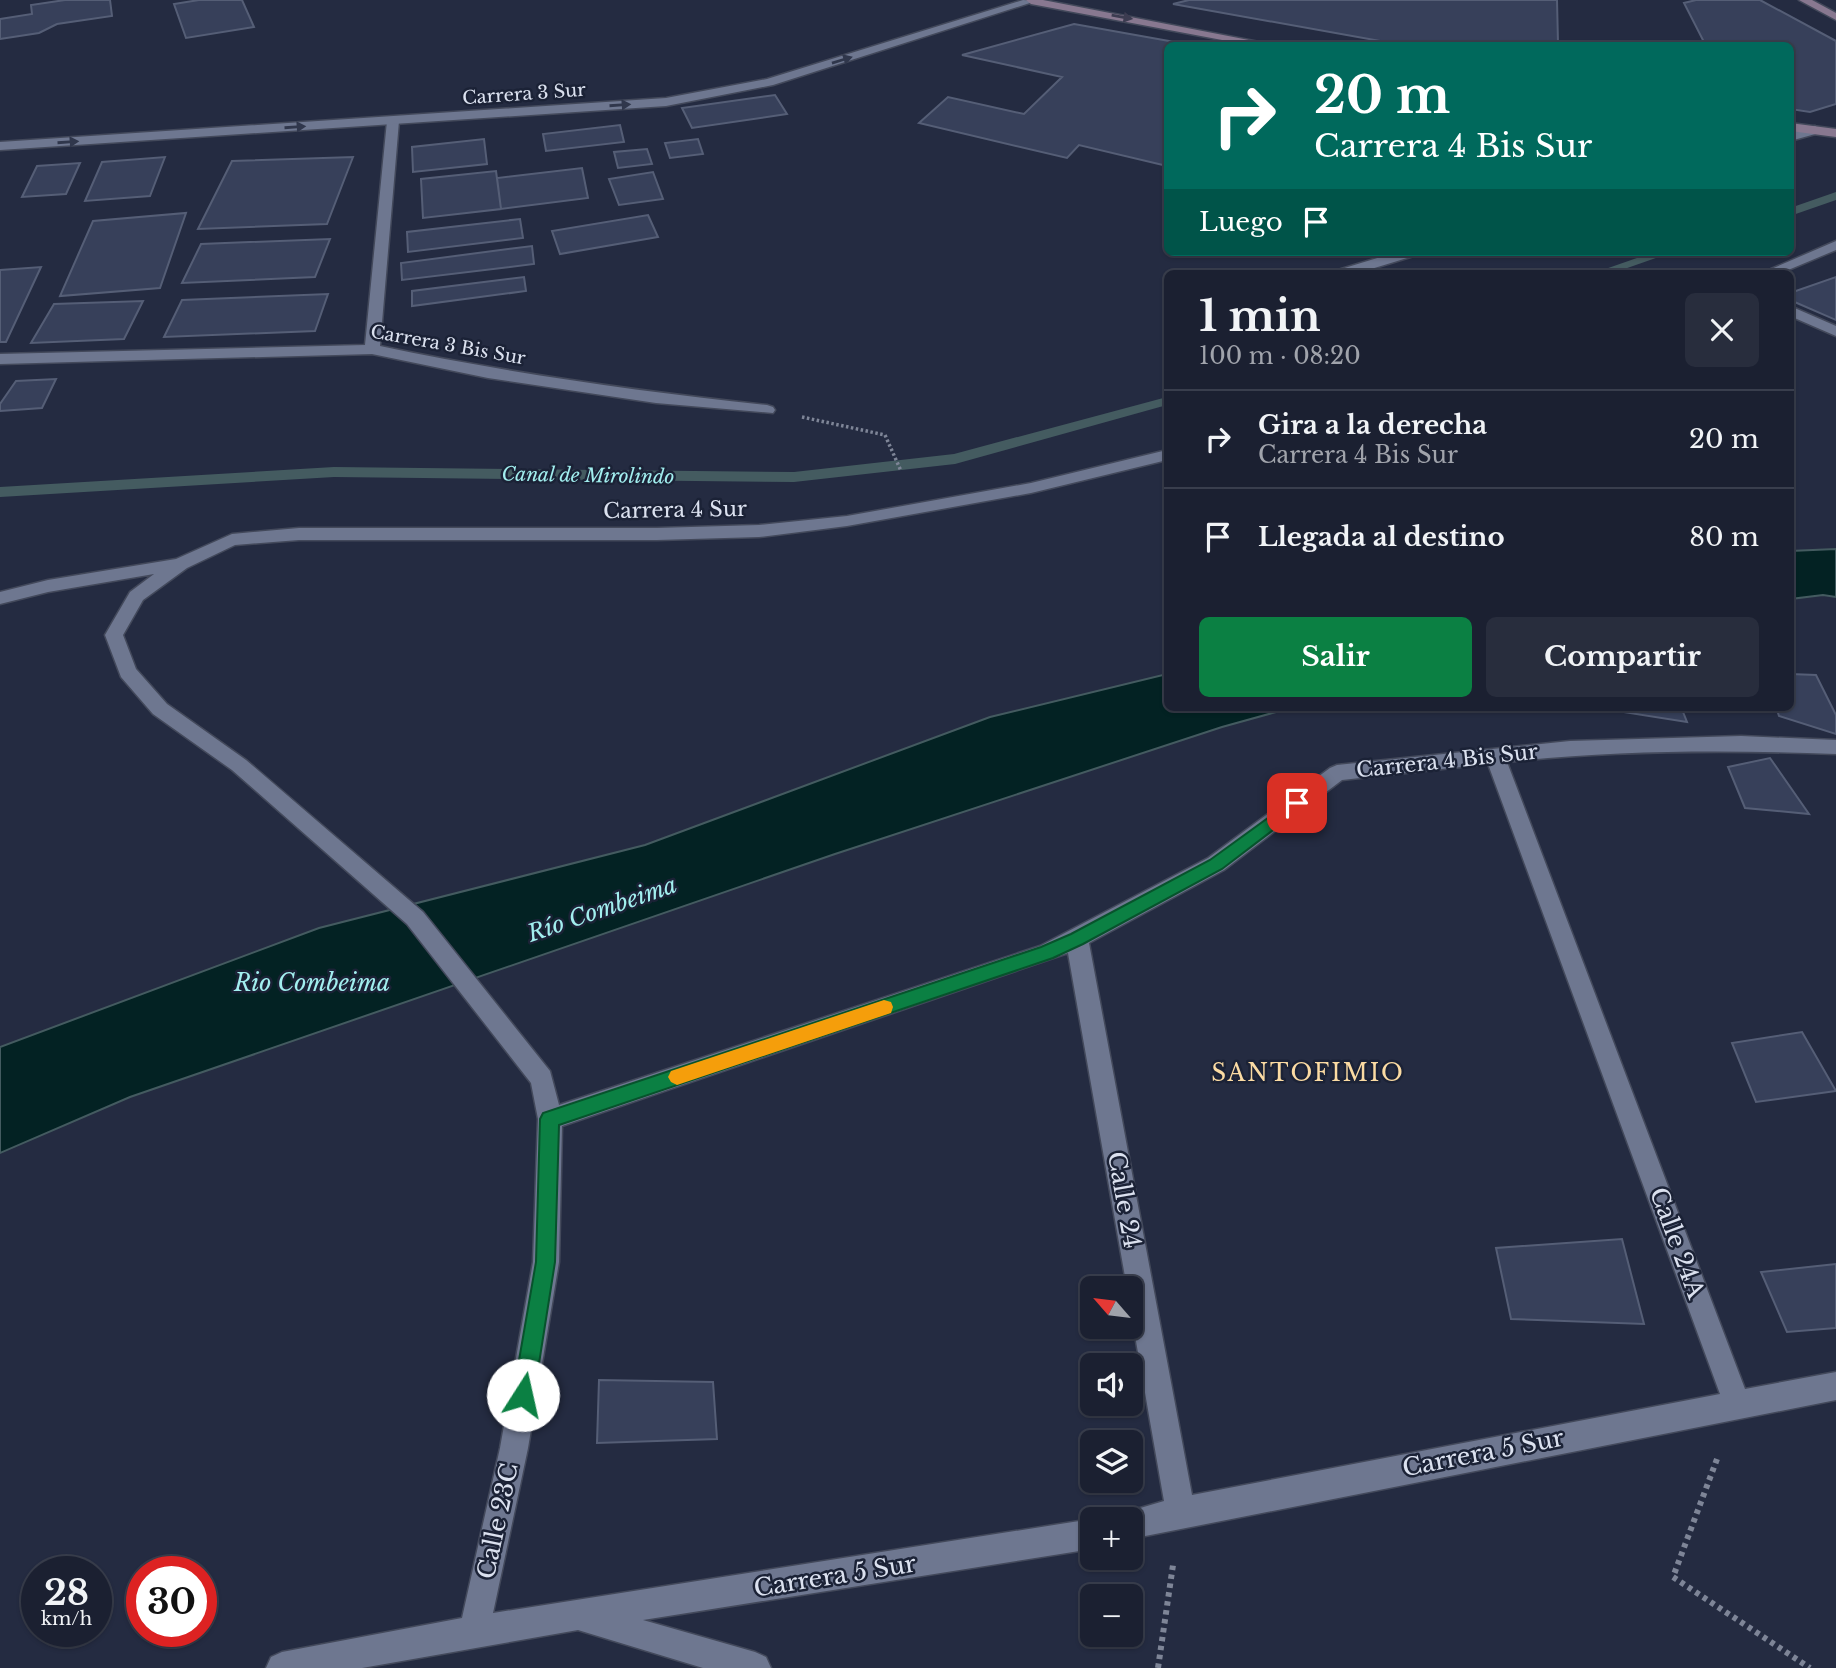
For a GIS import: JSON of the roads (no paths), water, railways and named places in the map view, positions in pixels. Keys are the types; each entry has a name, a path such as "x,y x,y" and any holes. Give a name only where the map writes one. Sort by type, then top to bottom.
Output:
{"main road":[{"path":"1032,0 1254,42"},
{"path":"1804,0 1836,17"},
{"path":"1794,127 1836,133"}],"street":[{"name":"Carrera 3 Sur","path":"0,146 666,102 769,82 1032,0"},
{"path":"372,349 393,121"},
{"path":"1794,136 1815,130"},
{"path":"1776,270 1836,245"},
{"path":"1353,270 1399,256"},
{"path":"1794,312 1836,332"},
{"name":"Carrera 3 Bis Sur","path":"0,359 372,349 488,373 656,398 767,410"},
{"name":"Carrera 4 Sur","path":"181,564 232,540 299,534 657,534 759,531 847,521 1031,488 1164,456"},
{"path":"0,598 71,582 181,564"},
{"name":"Calle 23C","path":"181,564 136,596 114,635 128,672 160,709 239,765 415,918 542,1079 550,1119 545,1262 514,1447 474,1630"},
{"name":"Carrera 4 Bis Sur","path":"550,1119 1047,953 1216,864 1337,773 1570,748 1741,743 1836,747"},
{"name":"Calle 24A","path":"1495,756 1737,1404"},
{"name":"Calle 24","path":"1077,939 1181,1512"},
{"name":"Carrera 5 Sur","path":"1143,1521 1836,1386"},
{"name":"Carrera 5 Sur","path":"282,1668 474,1630 1080,1536"},
{"name":"Carrera 5 Sur","path":"578,1615 755,1668"}],"water":[{"path":"1836,549 1836,597 1823,595 1794,599 1794,551"},
{"name":"Rio Combeima","path":"1164,675 1164,711 1280,711 1222,727 835,854 130,1097 0,1153 0,1047 319,928 645,845 990,717"}],"waterway":[{"name":"Canal de Mirolindo","path":"1794,211 1836,196"},
{"name":"Canal de Mirolindo","path":"1610,270 1654,256"},
{"name":"Canal de Mirolindo","path":"0,492 334,472 794,477 955,459 1164,402"}],"district":[{"name":"SANTOFIMIO","path":"1308,1073"}],"water label":[{"name":"Río Combeima","path":"602,909"}]}
